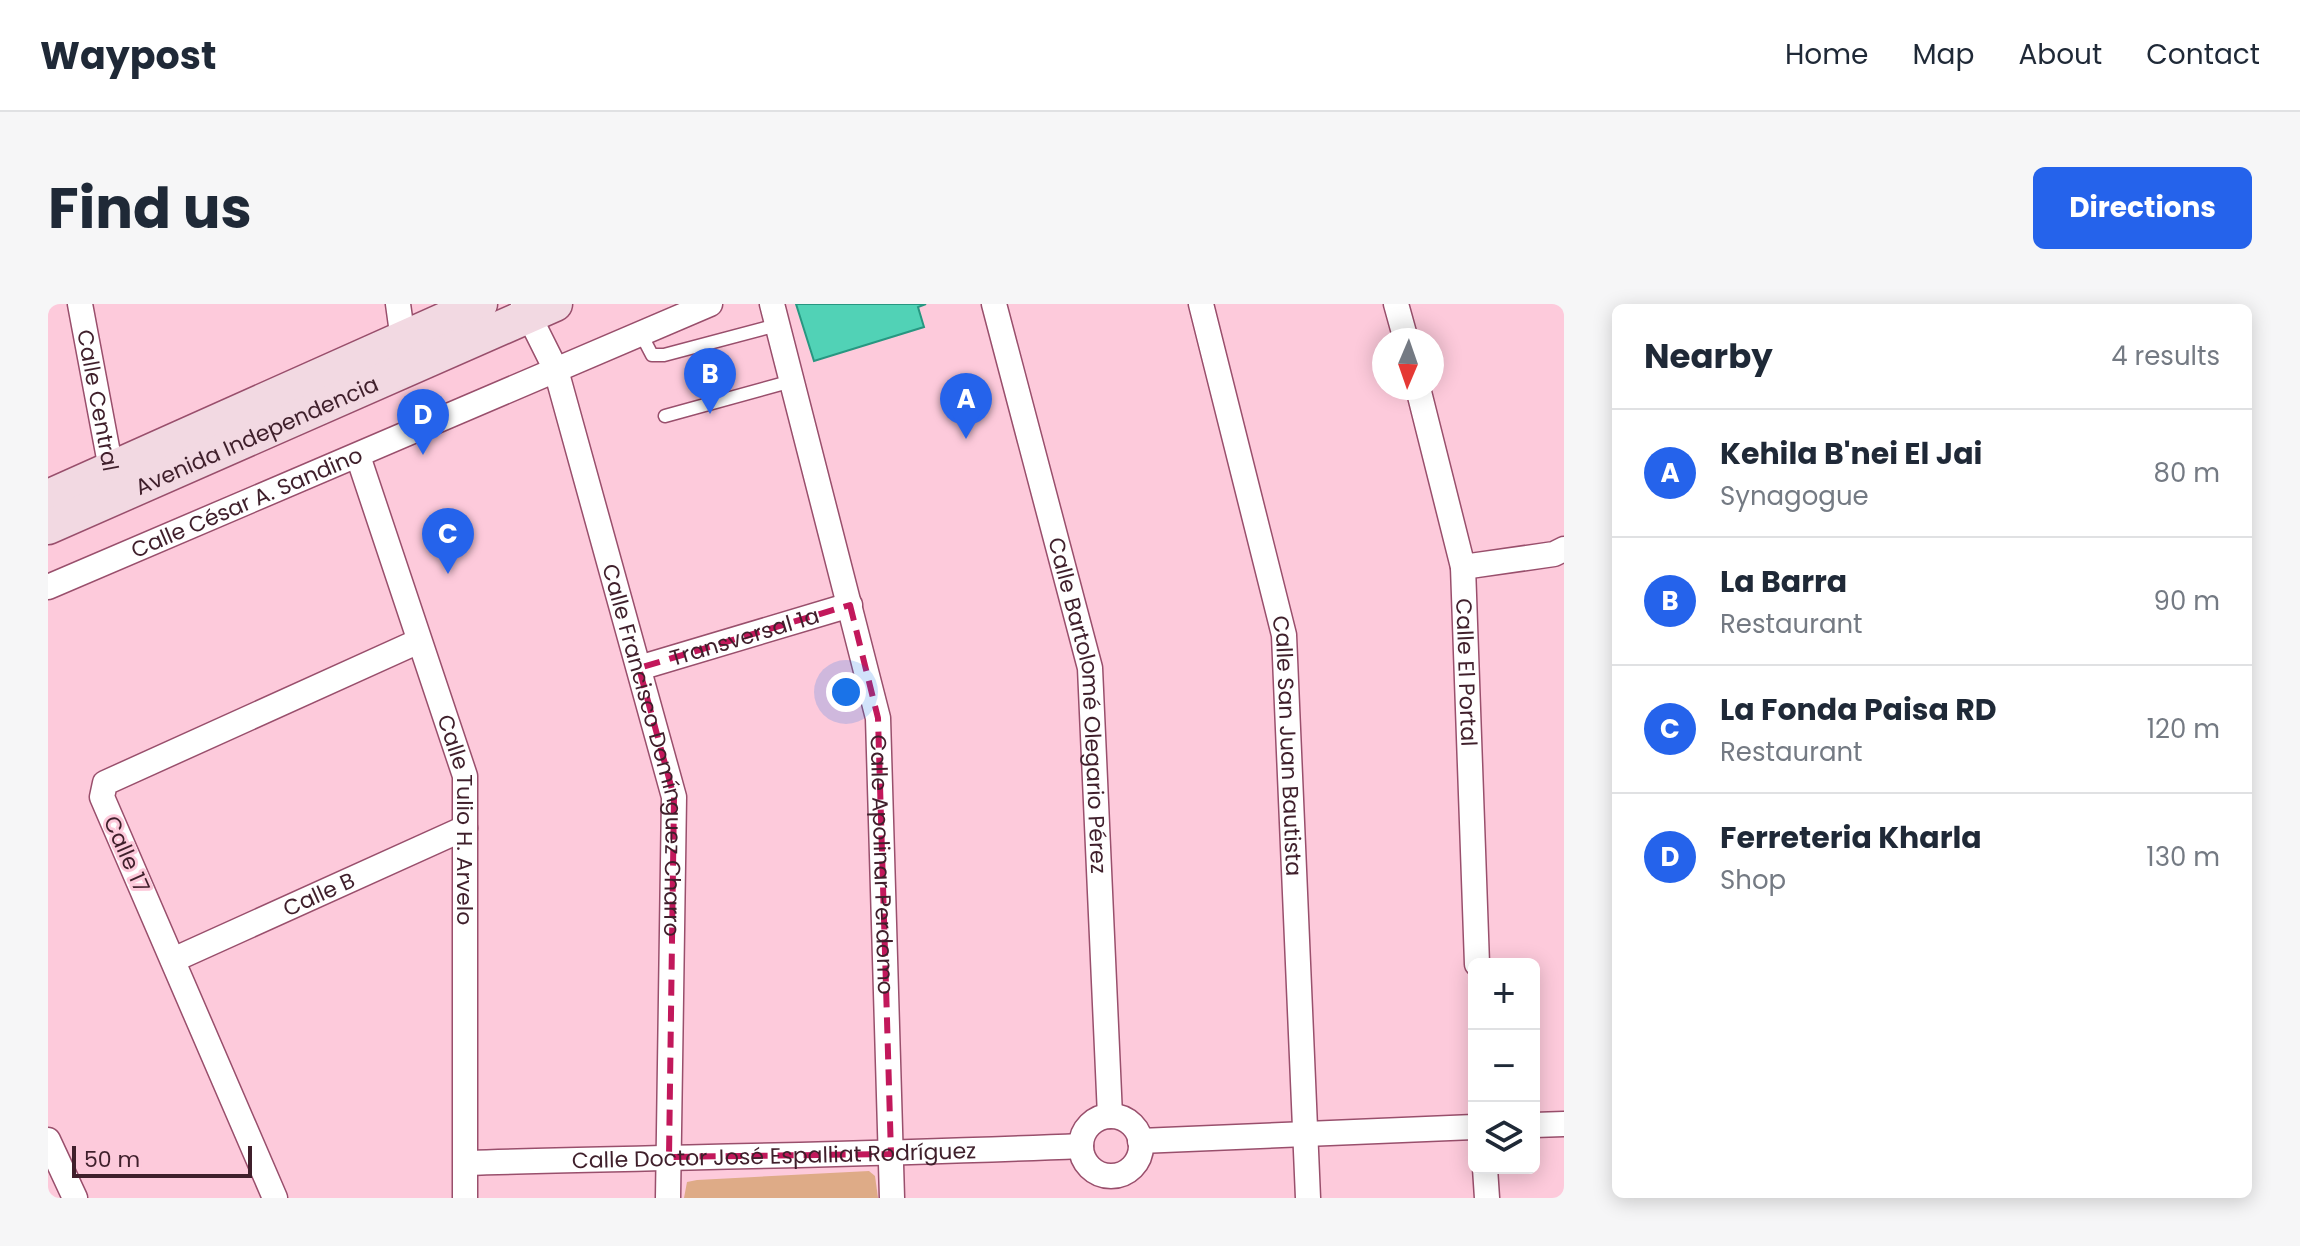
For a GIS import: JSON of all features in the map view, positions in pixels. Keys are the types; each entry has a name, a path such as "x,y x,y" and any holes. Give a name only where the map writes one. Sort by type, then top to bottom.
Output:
{"main road":[{"name":"Avenida Independencia","path":"410,352 480,304"},
{"name":"Avenida Independencia","path":"48,527 116,482 410,352 536,308"},
{"name":"Avenida Independencia","path":"48,497 116,482"}],"street":[{"name":"Calle Central","path":"80,304 116,482"},
{"path":"398,304 410,352"},
{"name":"Calle César A. Sandino","path":"48,587 710,304"},
{"name":"Calle Bartolomé Olegario Pérez","path":"994,304 1090,668 1110,1116"},
{"name":"Calle San Juan Bautista","path":"1201,304 1284,635 1308,1198"},
{"path":"1396,304 1403,328"},
{"name":"Calle Francisco Domínguez Charro","path":"536,308 556,370 674,797 668,1198"},
{"name":"Calle Apolinar Perdomo","path":"775,314 878,718 892,1198"},
{"name":"Calle El Portal","path":"1421,400 1463,567 1477,958"},
{"name":"Calle Tulio H. Arvelo","path":"358,456 465,776 465,1198"},
{"path":"1463,567 1561,553"},
{"name":"Transversal 1a","path":"639,668 850,605"},
{"name":"Calle 17","path":"275,1198 102,797 105,783 419,641"},
{"name":"Calle B","path":"173,960 465,828"},
{"path":"1110,1116 1130,1123 1140,1141 1139,1157 1122,1173 1115,1186 1094,1170 1085,1159 1081,1146 1089,1125 1110,1116"},
{"path":"1540,1125 1564,1124"},
{"path":"1140,1141 1468,1127"},
{"path":"48,1140 75,1198"},
{"name":"Calle Doctor José Espalliat Rodríguez","path":"466,1163 891,1154 1081,1146"},
{"path":"1485,1174 1487,1198"}],"lane":[{"path":"641,334 652,355 664,355 775,314"},
{"path":"665,416 792,381"}],"highlighted area":[{"path":"850,605 878,718 891,1154 669,1157 674,797 639,668"}],"shaded area":[{"path":"869,1171 875,1176 878,1198 684,1198 687,1182 697,1180"}],"building":[{"path":"796,304 926,304 918,307 924,327 814,361"}],"place":[{"name":"La Barra","path":"710,414"},
{"name":"Kehila B'nei El Jai","path":"966,439"},
{"name":"Ferreteria Kharla","path":"423,455"},
{"name":"La Fonda Paisa RD","path":"448,574"}]}
